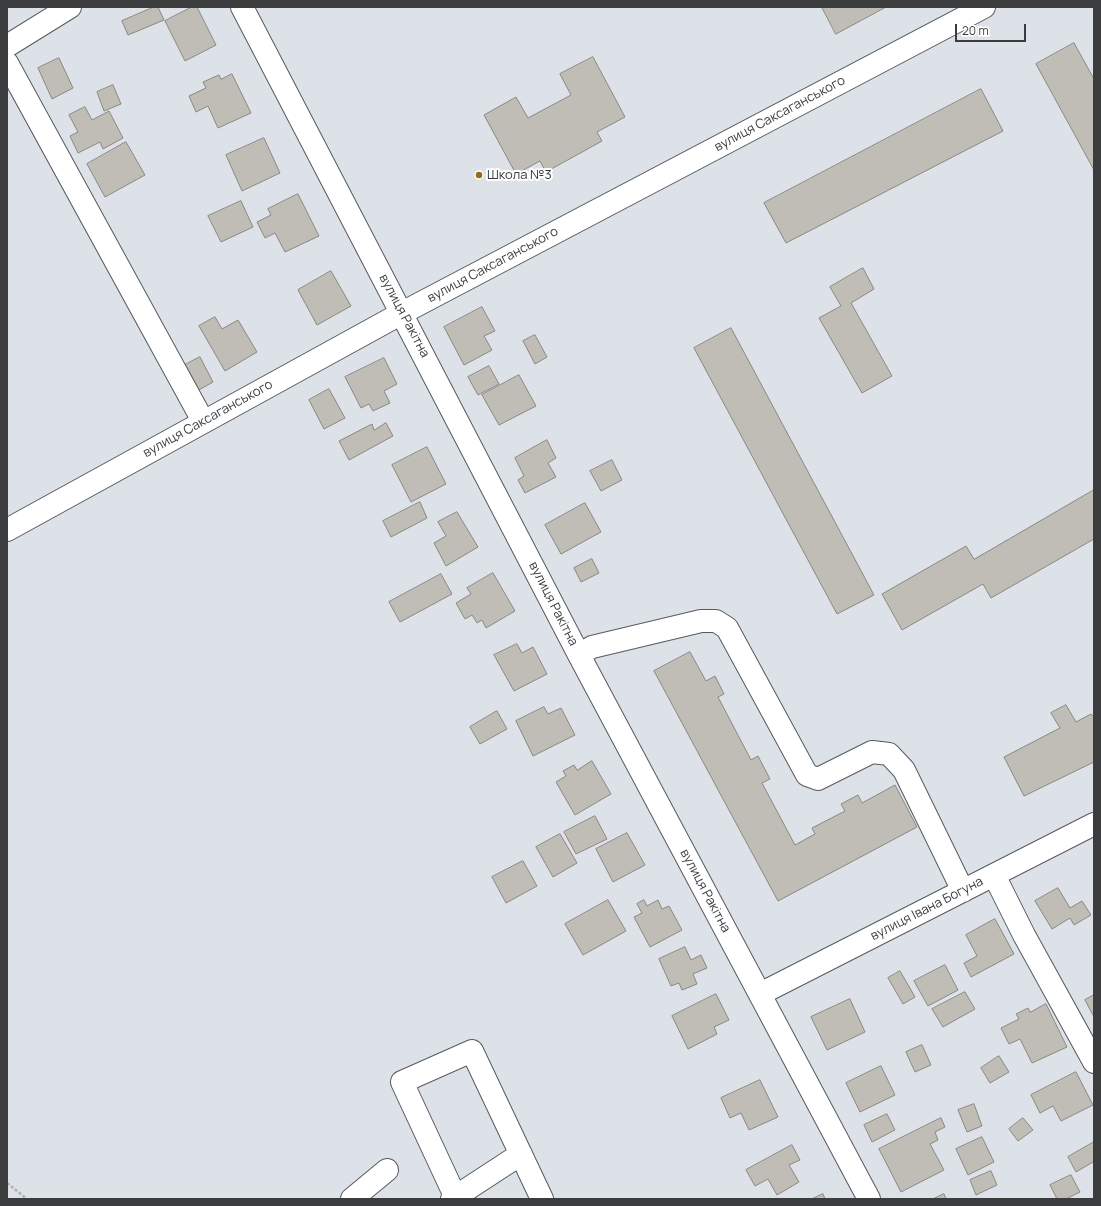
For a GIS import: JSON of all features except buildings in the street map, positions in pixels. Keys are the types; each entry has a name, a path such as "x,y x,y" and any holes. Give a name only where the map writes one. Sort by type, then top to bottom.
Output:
{"street":[{"path":"7,46 70,7"},
{"name":"вулиця Ракітна","path":"242,7 579,655 869,1199"},
{"name":"вулиця Саксаганського","path":"7,530 402,313 984,7"},
{"path":"7,63 203,421"},
{"path":"579,655 592,647 701,621 716,622 727,628 807,775 818,779 872,752 889,754 904,770 963,891"},
{"name":"вулиця Івана Богуна","path":"760,994 1094,824"},
{"path":"994,875 1024,935 1094,1062"},
{"path":"521,1154 454,1198 402,1082 472,1051 521,1154 542,1199"},
{"path":"352,1199 387,1170"}],"path":[{"path":"7,1183 27,1199"}],"place":[{"name":"Школа №3","path":"479,175"}]}
